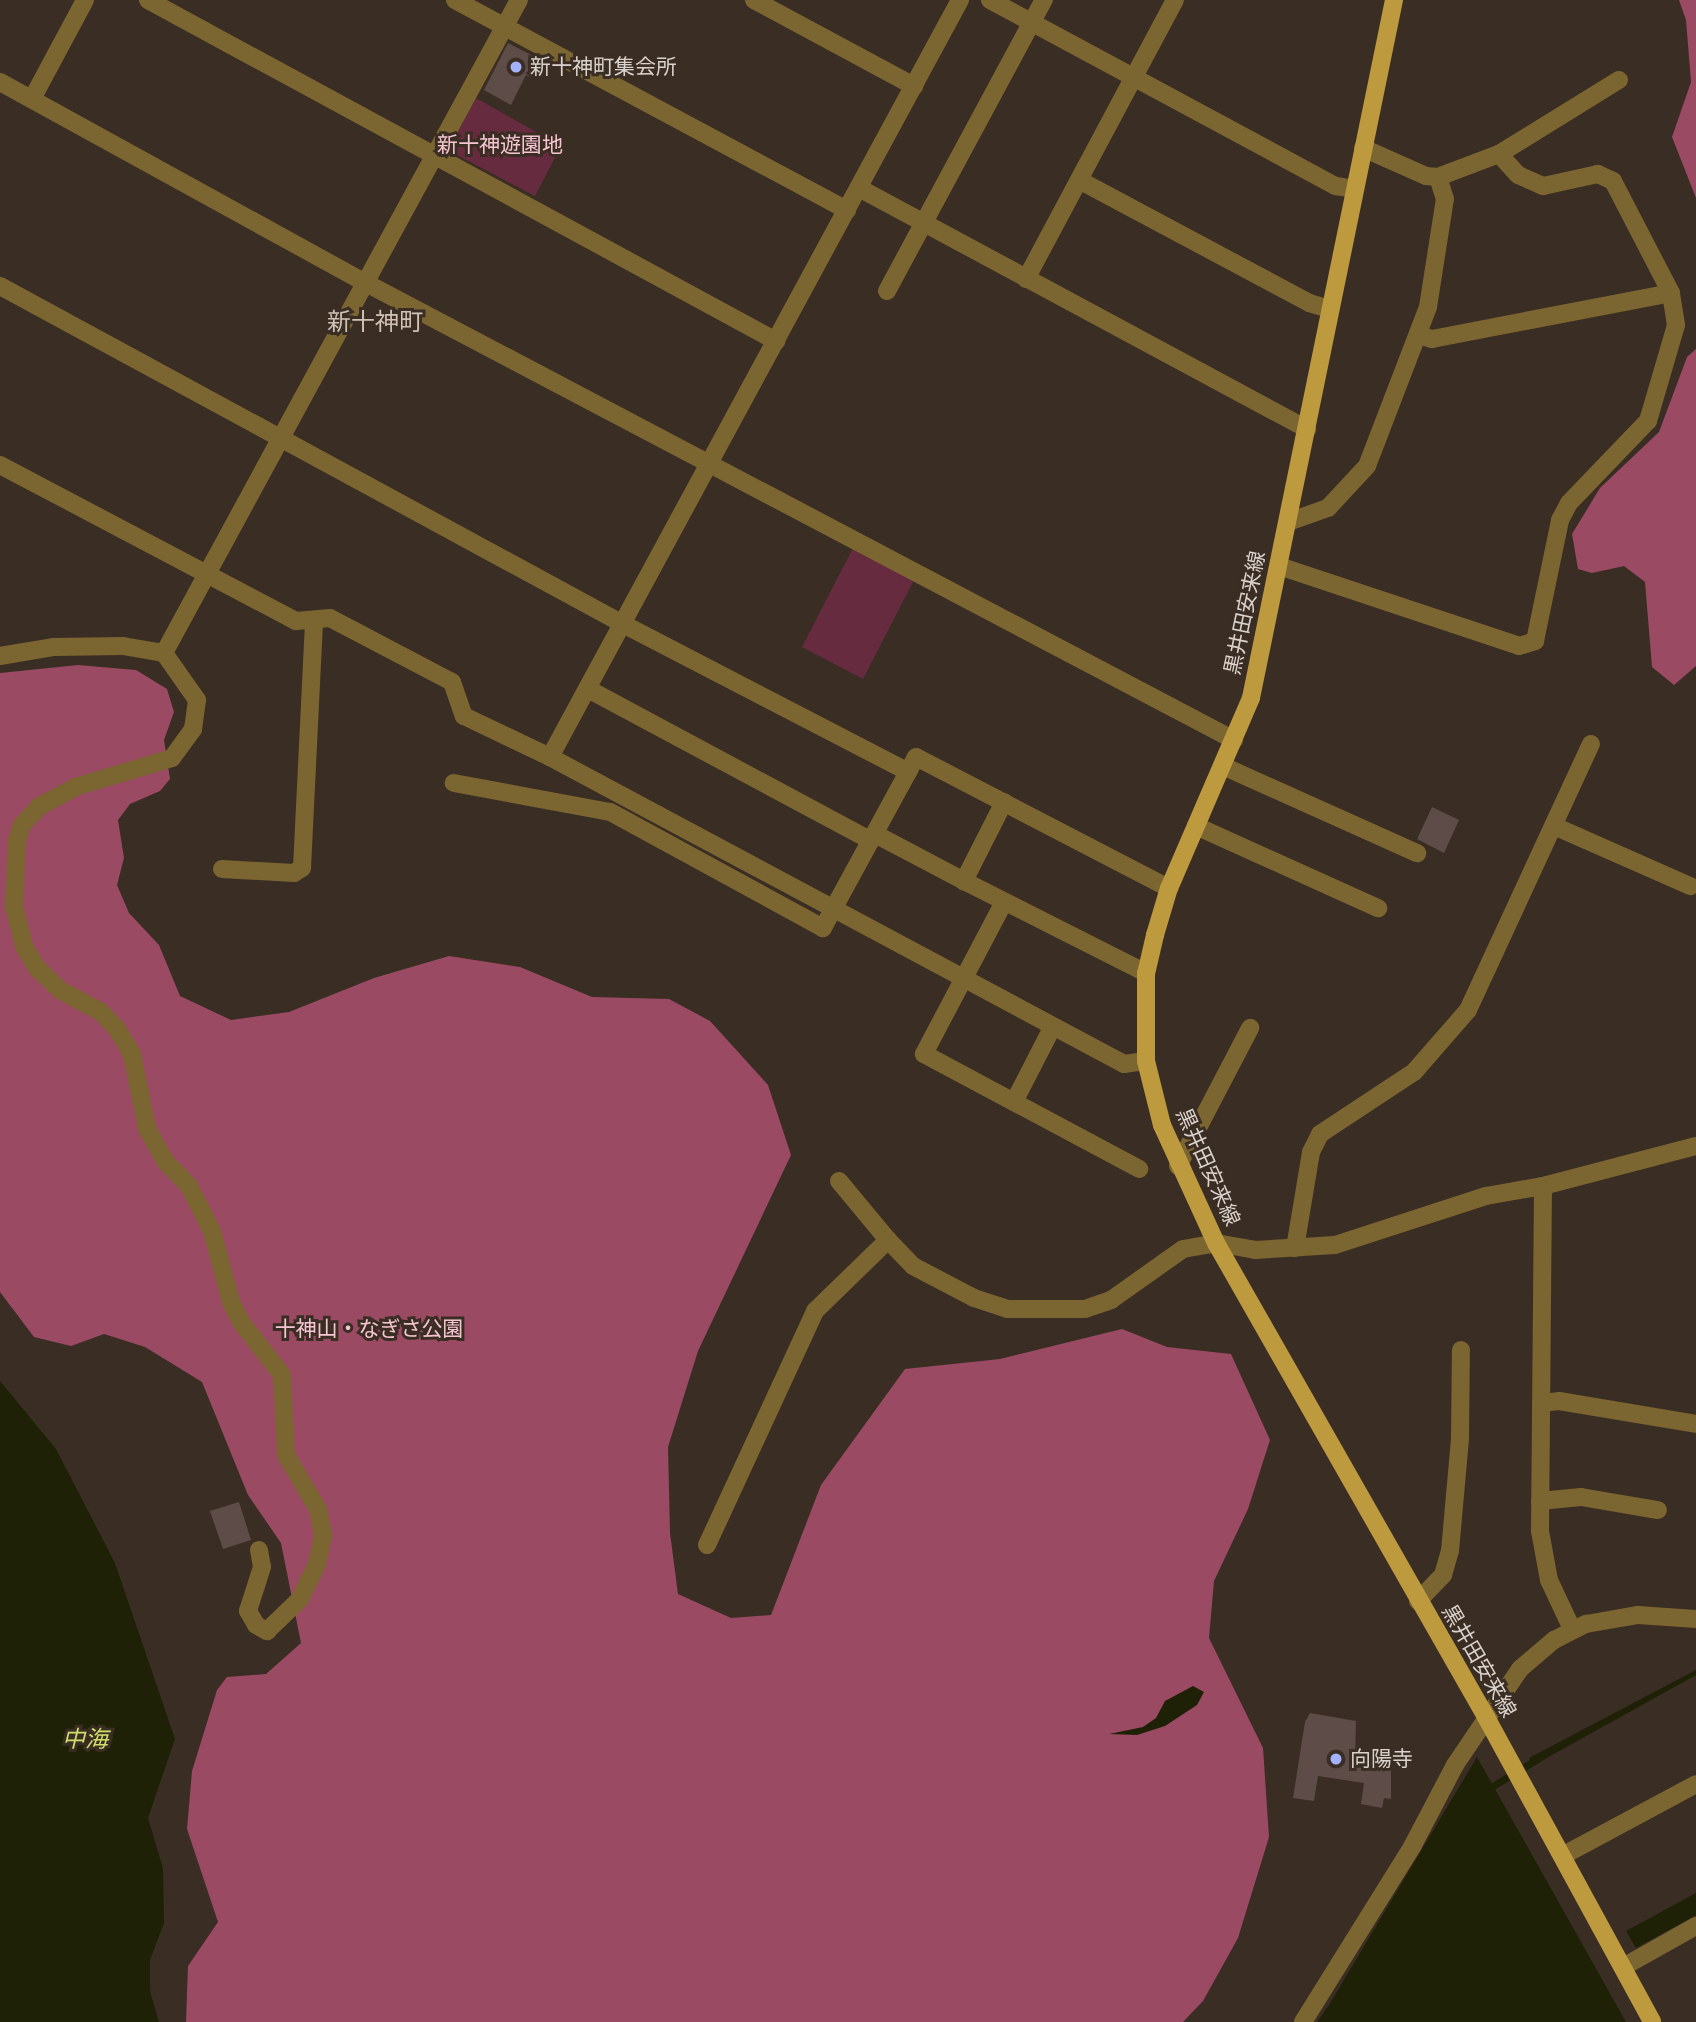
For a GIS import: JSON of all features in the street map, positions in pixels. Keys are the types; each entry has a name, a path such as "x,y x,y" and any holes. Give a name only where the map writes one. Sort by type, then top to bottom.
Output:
{"main road":[{"name":"黒井田安来線","path":"1394,0 1251,698 1169,888 1146,973 1146,1061 1178,1166 1216,1243 1486,1717 1652,2022"}],"street":[{"path":"32,99 85,0"},
{"path":"148,0 433,158 776,341"},
{"path":"455,0 847,210"},
{"path":"164,653 519,0"},
{"path":"754,0 914,86"},
{"path":"550,757 960,0"},
{"path":"990,0 1336,186 1354,189"},
{"path":"887,291 921,222 1044,0"},
{"path":"1026,279 1175,0"},
{"path":"1363,148 1426,176 1438,177 1499,154 1619,80"},
{"path":"0,82 366,283 1234,740"},
{"path":"1279,566 1519,646 1531,646 1538,635 1560,520 1569,503 1648,421 1676,326 1671,293 1613,181 1598,174 1543,186 1518,174 1499,154"},
{"path":"1288,522 1328,508 1367,466 1427,307 1445,199 1438,177"},
{"path":"1079,180 1308,303 1331,309"},
{"path":"859,188 1307,429"},
{"path":"0,286 281,436 623,624 908,772"},
{"path":"1418,335 1432,339 1671,293"},
{"path":"0,465 296,621 330,618 452,682 464,716 550,757 1052,1028 1124,1064 1146,1061"},
{"path":"222,869 294,873 302,868 314,621"},
{"path":"0,656 68,647 123,646 164,653 197,700 193,729 172,758 75,788 30,814 17,840 14,906 24,946 37,968 60,990 101,1012 132,1054 147,1128 166,1161 189,1186 212,1231 231,1302 241,1322 282,1375 286,1455 318,1509 323,1535 317,1564 300,1599 267,1631 256,1625 248,1611 262,1567 259,1550"},
{"path":"588,689 873,838 1146,973"},
{"path":"1295,1248 1311,1152 1320,1134 1414,1072 1468,1010 1591,744"},
{"path":"454,783 610,812 823,928 835,911 916,757 1169,888"},
{"path":"1223,766 1418,853"},
{"path":"964,881 1004,802"},
{"path":"1196,826 1378,908"},
{"path":"1554,826 1690,886"},
{"path":"1004,902 961,979 924,1054 1139,1169"},
{"path":"1014,1102 1052,1028"},
{"path":"1178,1166 1250,1028"},
{"path":"839,1181 888,1240 913,1265 945,1285 1007,1309 1085,1309 1111,1300 1184,1249 1216,1243 1255,1250 1335,1245 1486,1196 1543,1186 1696,1146"},
{"path":"1543,1186 1540,1501 1543,1556 1572,1629"},
{"path":"707,1545 815,1311 888,1240"},
{"path":"1418,1601 1443,1575 1450,1551 1460,1439 1461,1350"},
{"path":"1541,1403 1559,1401 1696,1424"},
{"path":"1540,1501 1581,1497 1658,1510"},
{"path":"1303,2022 1486,1717 1520,1669 1572,1629 1623,1616 1696,1619"},
{"path":"1562,1856 1696,1784"},
{"path":"1623,1967 1696,1926"}],"green space":[{"path":"1679,0 1696,0 1696,198 1672,137 1691,82 1686,20"},
{"name":"新十神遊園地","path":"476,98 561,146 535,196 453,153 450,145"},
{"path":"1696,349 1696,666 1674,685 1652,667 1645,582 1624,566 1592,573 1578,569 1572,534 1600,488 1659,432 1687,357"},
{"path":"853,548 914,580 863,679 802,647"},
{"name":"十神山・なぎさ公園","path":"78,665 136,670 167,689 174,712 164,740 170,779 160,791 130,804 118,820 124,858 117,885 129,913 159,945 180,996 231,1020 289,1012 374,978 449,956 520,967 592,997 669,999 710,1021 768,1085 791,1155 698,1351 668,1447 670,1533 678,1594 731,1618 771,1615 821,1485 905,1369 1000,1359 1122,1329 1167,1347 1231,1354 1270,1440 1248,1509 1214,1581 1209,1638 1263,1748 1269,1837 1238,1938 1203,2001 1183,2022 186,2022 188,1966 218,1922 187,1829 192,1771 217,1690 227,1677 266,1674 301,1643 281,1543 248,1495 202,1382 145,1347 104,1334 71,1346 34,1337 0,1292 0,673"}],"water":[{"name":"中海","path":"0,1381 56,1449 115,1563 175,1739 148,1818 163,1868 164,1923 150,1960 150,1991 159,2022 0,2022"},
{"path":"1696,1670 1696,1675 1534,1765 1529,1758"},
{"path":"1193,1686 1204,1692 1197,1705 1165,1726 1137,1735 1109,1734 1143,1727 1156,1718 1165,1701"},
{"path":"1477,1757 1626,2022 1317,2022 1329,2005"},
{"path":"1696,1893 1696,1915 1636,1948 1626,1931"}],"building":[{"name":"新十神町集会所","path":"508,43 541,60 531,78 526,75 511,105 484,90"},
{"path":"1432,807 1459,820 1444,853 1417,839"},
{"path":"239,1502 251,1540 223,1549 210,1511"},
{"name":"向陽寺","path":"1310,1713 1356,1721 1355,1757 1391,1762 1391,1799 1384,1798 1382,1808 1361,1804 1364,1783 1318,1776 1314,1801 1293,1798 1305,1722"}],"waterway":[{"path":"1486,1790 1539,1758"}],"place":[{"name":"新十神町集会所","path":"516,67"},
{"name":"向陽寺","path":"1336,1759"}],"district":[{"name":"新十神町","path":"375,322"}]}
